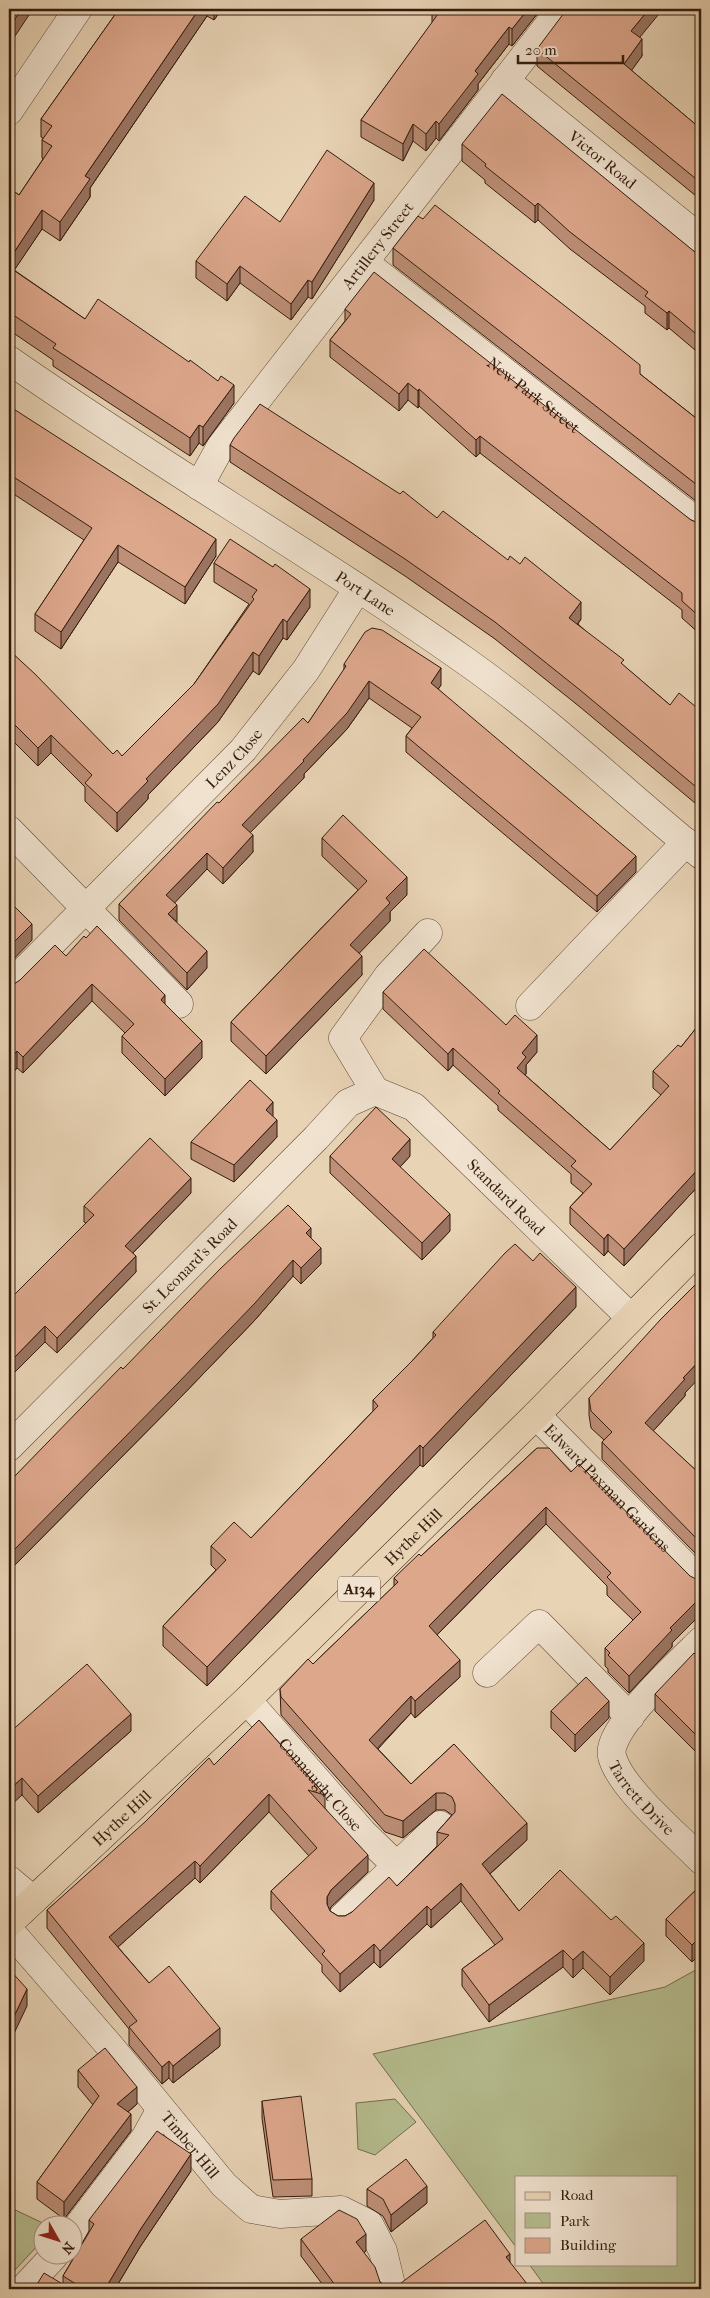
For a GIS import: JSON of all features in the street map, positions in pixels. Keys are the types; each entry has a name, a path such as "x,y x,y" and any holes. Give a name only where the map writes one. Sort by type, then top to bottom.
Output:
{"main road":[{"name":"Hythe Hill","path":"9,1923 246,1700 536,1416 701,1247"}],"street":[{"path":"9,110 78,9"},
{"name":"Artillery Street","path":"199,486 212,458 221,446 365,264 561,9"},
{"name":"Victor Road","path":"505,80 701,239"},
{"name":"New Park Street","path":"365,264 701,525"},
{"name":"Port Lane","path":"9,360 199,486 358,588 468,663 534,714 694,849"},
{"name":"Lenz Close","path":"9,986 243,750 306,670 358,588"},
{"path":"9,830 179,1004"},
{"path":"530,1006 694,849"},
{"path":"375,1091 343,1038 388,976 428,933"},
{"name":"Standard Road","path":"375,1091 414,1107 630,1318"},
{"name":"St. Leonard's Road","path":"9,1447 316,1138 348,1102 375,1091"},
{"name":"Edward Paxman Gardens","path":"536,1416 701,1582"},
{"path":"487,1673 539,1624 630,1718"},
{"name":"Tarrett Drive","path":"693,1649 648,1694 618,1731 611,1754 619,1774 701,1860"},
{"name":"Connaught Close","path":"246,1700 363,1833 397,1866"},
{"path":"342,1918 440,1825"},
{"path":"9,1880 32,1900"},
{"name":"Timber Hill","path":"9,1930 102,2036 224,2185 250,2209 280,2214 341,2210 369,2224 383,2251 392,2289"},
{"path":"82,2221 145,2138 161,2110"},
{"path":"23,2289 45,2266"}],"green space":[{"path":"701,1967 701,2289 547,2289 530,2266 678,2266 678,2176 515,2176 515,2246 373,2054 665,1987"},
{"path":"395,2099 416,2122 375,2155 358,2149 356,2103"},
{"path":"9,2207 32,2218 32,2252 13,2272 9,2268"}],"building":[{"path":"9,9 22,9 9,28"},
{"path":"119,9 199,9 85,176 90,179 60,222 42,210 9,260 9,188 19,195 52,146 42,140 52,126 41,119"},
{"path":"432,9 528,9 512,29 509,27 475,71 478,74 439,124 436,121 426,134 413,124 403,144 361,120 438,14"},
{"path":"567,9 574,15 579,9 649,9 631,31 642,39 624,64 701,129 701,183 537,49"},
{"path":"502,94 701,257 701,338 669,311 667,313 645,296 648,292 570,232 538,203 535,206 485,166 486,164 462,144"},
{"path":"327,150 374,183 312,282 308,280 291,304 240,266 227,284 196,261 245,196 280,222"},
{"path":"435,205 640,365 640,374 701,422 701,488 393,248 418,216 423,219"},
{"path":"9,267 85,319 98,299 189,362 190,360 218,381 221,376 234,385 203,427 199,425 190,438 53,348 56,344 9,312"},
{"path":"374,272 691,520 701,523 701,618 682,601 682,593 480,436 476,440 419,389 418,391 408,383 399,394 330,340 351,314 345,309"},
{"path":"260,404 400,494 403,491 437,518 443,511 508,560 510,556 520,564 525,557 581,602 569,618 624,660 621,663 670,705 679,693 701,711 701,791 495,622 405,559 230,445"},
{"path":"9,406 216,539 185,587 118,545 61,632 35,614 92,528 9,474"},
{"path":"230,539 273,567 275,564 310,589 287,622 283,619 259,656 253,652 218,704 146,779 148,781 117,813 85,783 92,775 51,735 38,748 9,719 9,650 113,754 117,750 122,756 194,684 254,599 252,597 257,590 214,563"},
{"path":"372,628 382,630 441,668 431,683 636,856 597,896 406,736 421,717 369,681 347,713 242,825 253,835 223,868 207,853 166,895 177,905 168,914 207,951 187,973 119,904 217,802 219,803 303,718 308,723 346,666 344,664 365,632"},
{"path":"343,815 407,877 386,898 390,903 350,945 362,956 266,1056 231,1022 367,881 322,838"},
{"path":"9,901 32,924 9,947"},
{"path":"97,926 165,995 161,1000 202,1041 165,1079 122,1036 134,1024 92,984 23,1057 17,1051 9,1060 9,984 14,984 20,980 55,945 66,956 84,936 86,938"},
{"path":"424,949 506,1025 515,1015 537,1035 522,1053 526,1057 517,1068 610,1150 669,1086 653,1071 678,1045 681,1047 701,1022 701,1166 624,1249 608,1234 604,1239 570,1207 592,1184 571,1166 576,1161 498,1093 500,1091 453,1048 448,1054 383,992"},
{"path":"250,1080 273,1102 266,1110 277,1120 234,1165 191,1142"},
{"path":"376,1107 410,1139 392,1159 450,1214 422,1243 330,1156"},
{"path":"150,1138 191,1178 125,1246 136,1256 57,1338 45,1326 9,1363 9,1298 94,1215 84,1206"},
{"path":"288,1205 311,1228 306,1233 321,1248 301,1268 293,1260 255,1303 11,1553 9,1550 9,1482 121,1367 123,1369 220,1269"},
{"path":"515,1244 533,1261 540,1253 576,1287 423,1448 420,1445 207,1667 163,1626 226,1560 211,1546 234,1522 251,1538 378,1406 373,1400 436,1335 433,1332"},
{"path":"701,1279 701,1359 645,1423 701,1475 701,1524 696,1519 697,1539 602,1442 612,1432 591,1411 589,1398 661,1319"},
{"path":"537,1448 549,1448 571,1472 579,1464 690,1576 698,1580 698,1600 670,1628 672,1630 629,1676 608,1655 610,1653 605,1648 641,1612 607,1577 611,1573 546,1507 429,1626 460,1660 415,1701 411,1696 369,1740 411,1784 454,1744 527,1823 482,1864 519,1911 560,1870 611,1920 616,1916 644,1943 610,1977 583,1951 573,1960 563,1950 489,2005 462,1969 503,1939 461,1883 431,1910 427,1906 380,1951 374,1944 340,1974 322,1954 325,1951 271,1891 317,1848 269,1794 200,1866 195,1861 109,1937 149,1983 169,1966 220,2028 173,2066 169,2061 162,2067 129,2027 137,2021 47,1910 145,1822 209,1758 214,1765 259,1720 325,1795 308,1790 368,1855 331,1890 327,1897 330,1911 338,1916 345,1916 352,1912 389,1877 397,1886 449,1835 437,1832 455,1812 455,1804 452,1797 445,1793 436,1793 403,1821 385,1815 281,1697 280,1689 308,1659 313,1664 398,1582 394,1578 419,1554 421,1556"},
{"path":"694,1653 701,1659 701,1740 655,1694"},
{"path":"87,1664 131,1714 38,1796 22,1778 9,1790 9,1733"},
{"path":"586,1677 609,1701 575,1735 551,1711"},
{"path":"701,1885 701,1936 692,1945 666,1919"},
{"path":"9,1969 27,1989 9,2027"},
{"path":"105,2048 137,2087 117,2104 131,2114 64,2202 37,2182 99,2096 78,2070"},
{"path":"301,2096 312,2179 273,2180 262,2101"},
{"path":"157,2131 191,2154 140,2230 105,2289 84,2289 63,2276 69,2266 82,2266 82,2244 94,2224 89,2220"},
{"path":"406,2159 427,2186 391,2215 383,2199 367,2189"},
{"path":"339,2210 357,2219 366,2234 356,2242 375,2267 380,2282 391,2289 338,2289 301,2239"},
{"path":"485,2220 510,2254 506,2257 531,2289 393,2289"},
{"path":"44,2273 71,2289 34,2289"}]}
